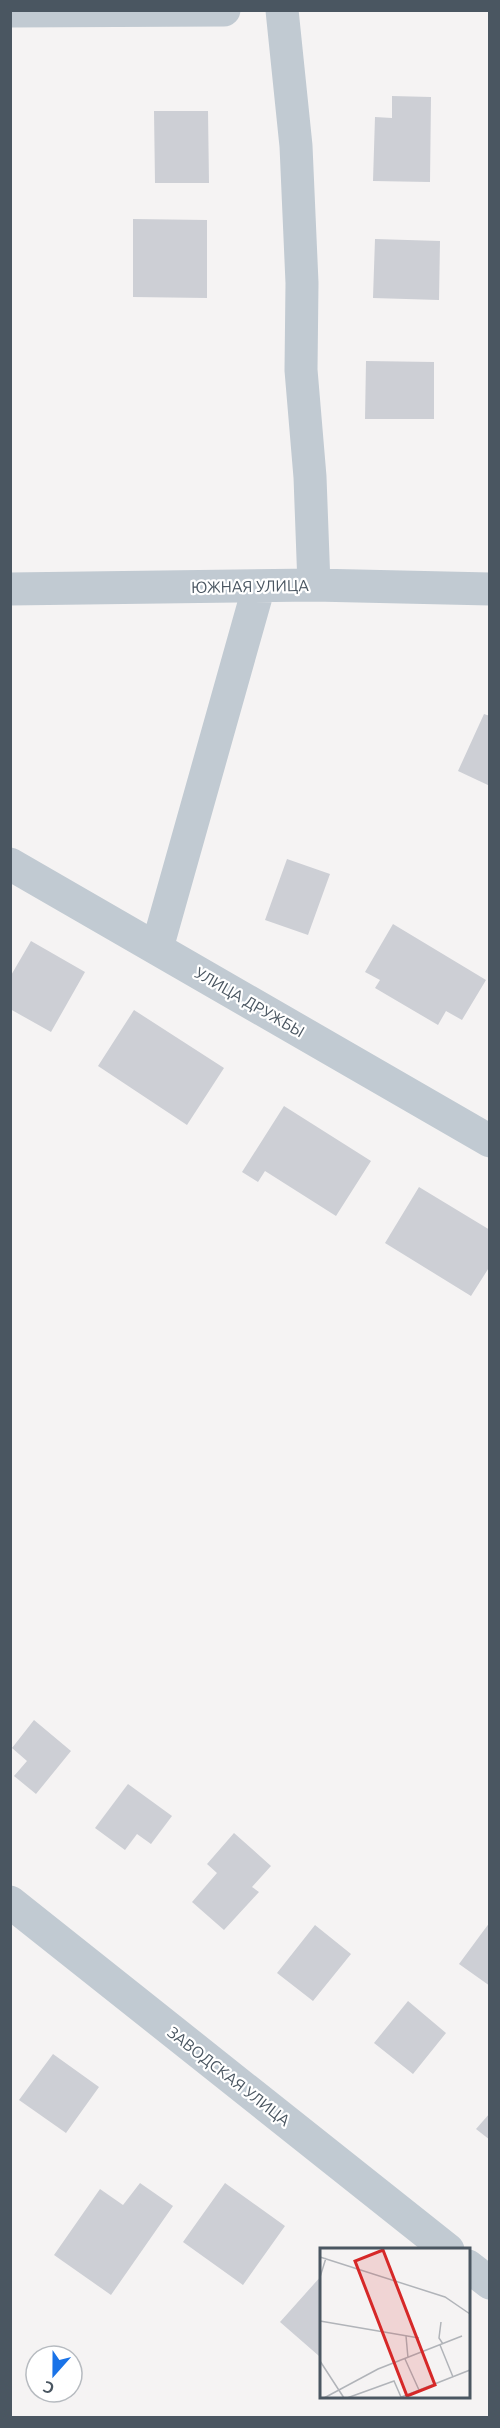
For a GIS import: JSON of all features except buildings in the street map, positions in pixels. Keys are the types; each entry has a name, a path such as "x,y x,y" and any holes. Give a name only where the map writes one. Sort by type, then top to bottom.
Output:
{"street":[{"path":"10,12 224,10"},
{"path":"282,10 296,146 302,283 301,370 310,477 314,585"},
{"name":"ЮЖНАЯ УЛИЦА","path":"10,589 314,585 489,589"},
{"path":"157,948 259,586"},
{"name":"УЛИЦА ДРУЖБЫ","path":"10,864 489,1141"},
{"name":"ЗАВОДСКАЯ УЛИЦА","path":"10,1902 445,2248"},
{"path":"470,2268 489,2283"}]}
